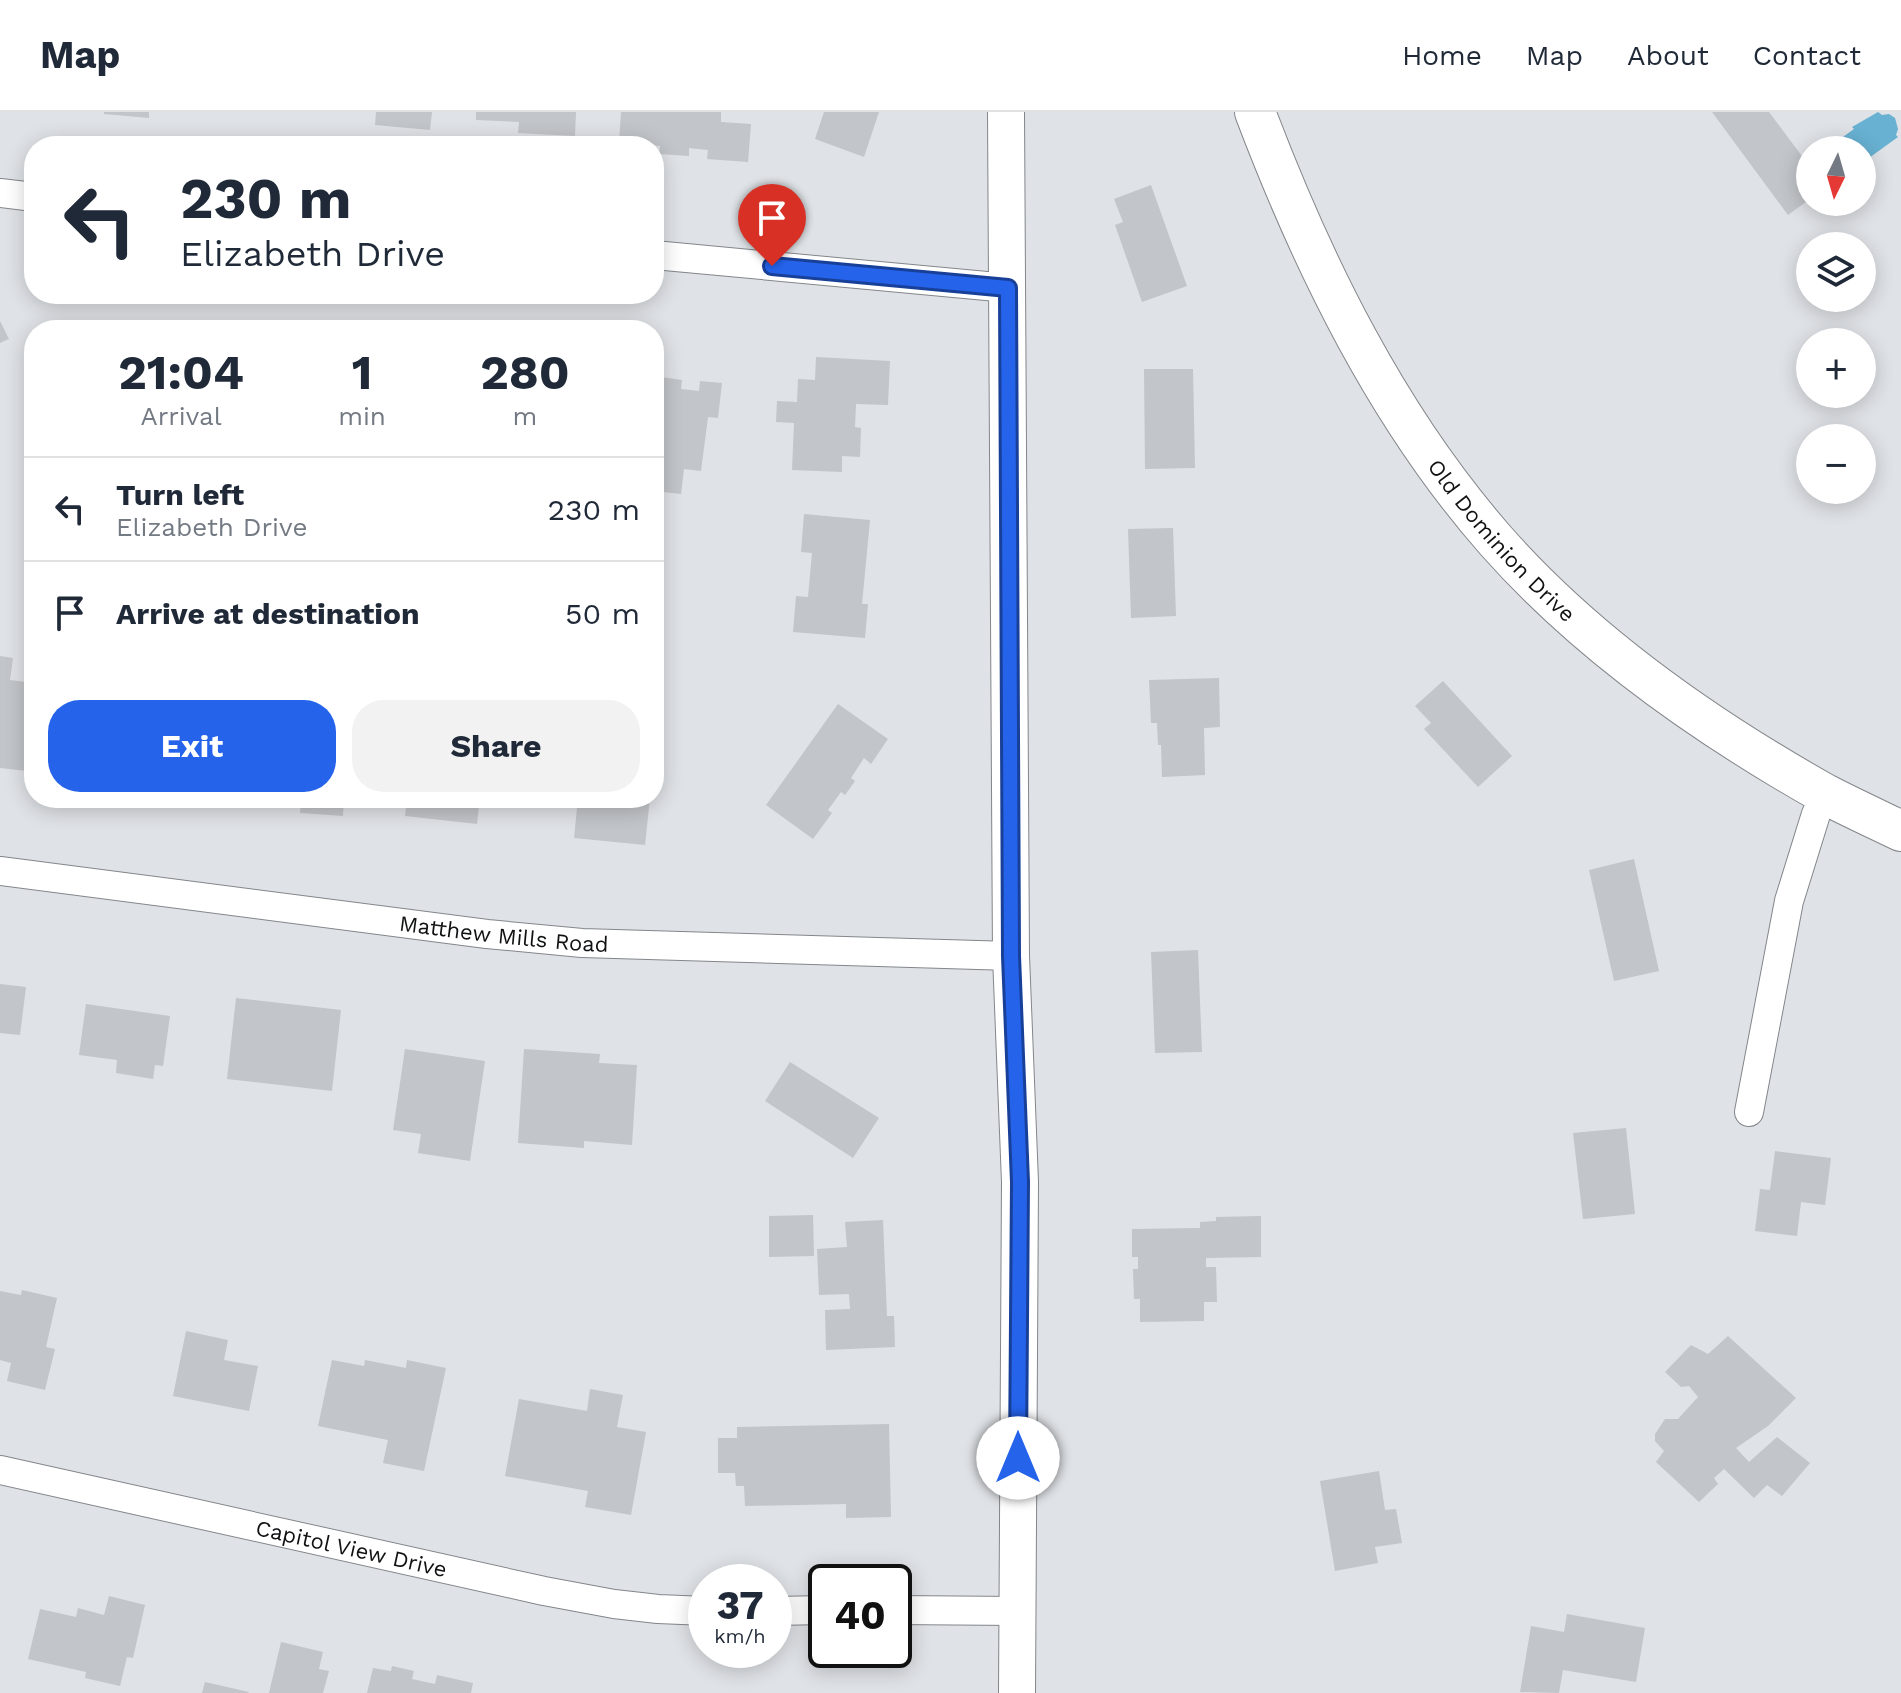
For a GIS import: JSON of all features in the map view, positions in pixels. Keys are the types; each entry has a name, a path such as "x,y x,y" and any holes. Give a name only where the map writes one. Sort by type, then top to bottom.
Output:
{"main road":[{"name":"Old Dominion Drive","path":"1255,112 1276,168 1337,303 1378,378 1442,474 1496,541 1554,601 1636,670 1708,723 1827,795 1901,831"}],"street":[{"path":"1006,112 1011,956 1020,1182 1017,1693"},
{"path":"0,193 24,196"},
{"path":"664,256 1008,288"},
{"path":"1749,1112 1789,901 1816,814 1827,795"},
{"name":"Matthew Mills Road","path":"0,871 487,934 582,943 1011,956"},
{"name":"Capitol View Drive","path":"0,1470 544,1591 614,1604 688,1610"},
{"path":"912,1610 1017,1611"}],"water":[{"path":"1878,112 1889,114 1895,118 1898,137 1876,153 1876,136 1844,136 1854,129 1852,127"}],"building":[{"path":"149,112 149,118 104,114"},
{"path":"376,112 432,112 430,130 375,125"},
{"path":"476,112 576,112 575,136 518,133 519,122 476,120"},
{"path":"621,112 721,112 721,122 751,124 748,162 707,159 708,150 689,148 689,156 664,154 664,136 619,136"},
{"path":"824,112 879,112 864,157 815,139"},
{"path":"1712,112 1769,112 1796,148 1796,209 1788,215"},
{"path":"1151,185 1187,286 1142,302 1115,225 1123,222 1114,199"},
{"path":"0,321 9,339 0,343"},
{"path":"816,357 890,361 888,405 856,404 855,427 861,428 860,457 842,456 842,472 792,470 794,423 776,422 777,401 797,402 798,379 815,380"},
{"path":"1144,369 1193,369 1195,468 1145,469"},
{"path":"664,377 682,380 681,389 699,391 700,381 722,383 718,418 708,417 701,471 684,469 681,494 664,492"},
{"path":"804,514 870,520 862,604 868,604 865,638 793,632 796,596 808,597 812,553 801,552"},
{"path":"1173,528 1176,616 1131,618 1128,529"},
{"path":"0,656 13,658 10,680 24,682 24,771 0,768"},
{"path":"1219,678 1220,727 1204,728 1205,775 1162,777 1157,723 1151,723 1149,680"},
{"path":"1443,681 1512,756 1478,787 1424,729 1431,723 1415,706"},
{"path":"838,704 888,739 871,764 864,758 851,778 855,781 845,795 841,792 828,810 832,813 813,839 766,805"},
{"path":"300,808 343,808 343,816 300,813"},
{"path":"406,808 479,808 477,824 405,816"},
{"path":"577,808 649,808 645,845 574,838"},
{"path":"1634,859 1659,971 1614,981 1589,870"},
{"path":"1198,950 1202,1052 1155,1053 1151,952"},
{"path":"0,984 26,987 20,1035 0,1033"},
{"path":"236,998 341,1010 332,1091 227,1079"},
{"path":"86,1004 170,1016 163,1066 155,1065 153,1079 116,1073 117,1060 79,1055"},
{"path":"405,1049 485,1061 470,1161 418,1153 421,1134 393,1130"},
{"path":"524,1049 600,1054 599,1063 637,1065 632,1145 584,1141 584,1148 518,1143"},
{"path":"790,1062 879,1118 853,1158 765,1101"},
{"path":"1626,1128 1635,1214 1583,1219 1573,1133"},
{"path":"1775,1151 1831,1158 1825,1205 1801,1202 1797,1236 1755,1231 1760,1189 1770,1190"},
{"path":"813,1215 814,1256 769,1257 769,1216"},
{"path":"1261,1216 1261,1257 1206,1258 1206,1267 1216,1267 1217,1302 1204,1302 1204,1321 1140,1322 1140,1299 1134,1299 1133,1269 1138,1269 1138,1257 1132,1257 1132,1229 1200,1228 1200,1222 1216,1221 1216,1217"},
{"path":"883,1220 887,1316 894,1316 895,1347 826,1350 825,1310 850,1309 849,1294 819,1295 817,1249 847,1247 845,1222"},
{"path":"22,1290 57,1298 46,1347 55,1349 45,1390 7,1381 11,1363 0,1360 0,1291 21,1295"},
{"path":"186,1331 228,1340 224,1360 258,1366 249,1411 173,1396"},
{"path":"1728,1336 1796,1398 1768,1426 1736,1448 1749,1462 1777,1437 1810,1463 1782,1496 1767,1485 1754,1498 1724,1469 1714,1478 1718,1484 1699,1502 1656,1462 1664,1451 1655,1441 1655,1434 1665,1419 1678,1419 1698,1397 1689,1386 1681,1387 1665,1372 1691,1345 1708,1354"},
{"path":"332,1360 364,1366 365,1360 406,1368 407,1360 446,1368 424,1471 383,1463 388,1440 318,1426"},
{"path":"590,1389 623,1395 617,1427 646,1432 631,1515 585,1507 588,1491 505,1476 519,1399 587,1411"},
{"path":"889,1424 891,1517 846,1518 846,1504 745,1506 744,1486 736,1486 735,1473 718,1473 718,1438 737,1438 737,1427"},
{"path":"1379,1471 1385,1510 1396,1509 1402,1543 1375,1547 1378,1563 1335,1571 1320,1481"},
{"path":"109,1596 145,1605 133,1658 127,1657 120,1686 85,1678 86,1672 28,1659 40,1609 76,1617 78,1608 104,1615"},
{"path":"1567,1614 1645,1628 1636,1682 1563,1670 1559,1693 1520,1692 1531,1626 1564,1632"},
{"path":"281,1642 323,1652 319,1669 329,1671 323,1693 269,1693"},
{"path":"392,1666 414,1671 412,1679 435,1684 437,1675 473,1683 471,1693 367,1693 373,1668 391,1671"},
{"path":"205,1682 249,1692 202,1693"}],"route":[{"path":"772,266 1008,288 1011,956 1020,1182 1018,1458"}]}
